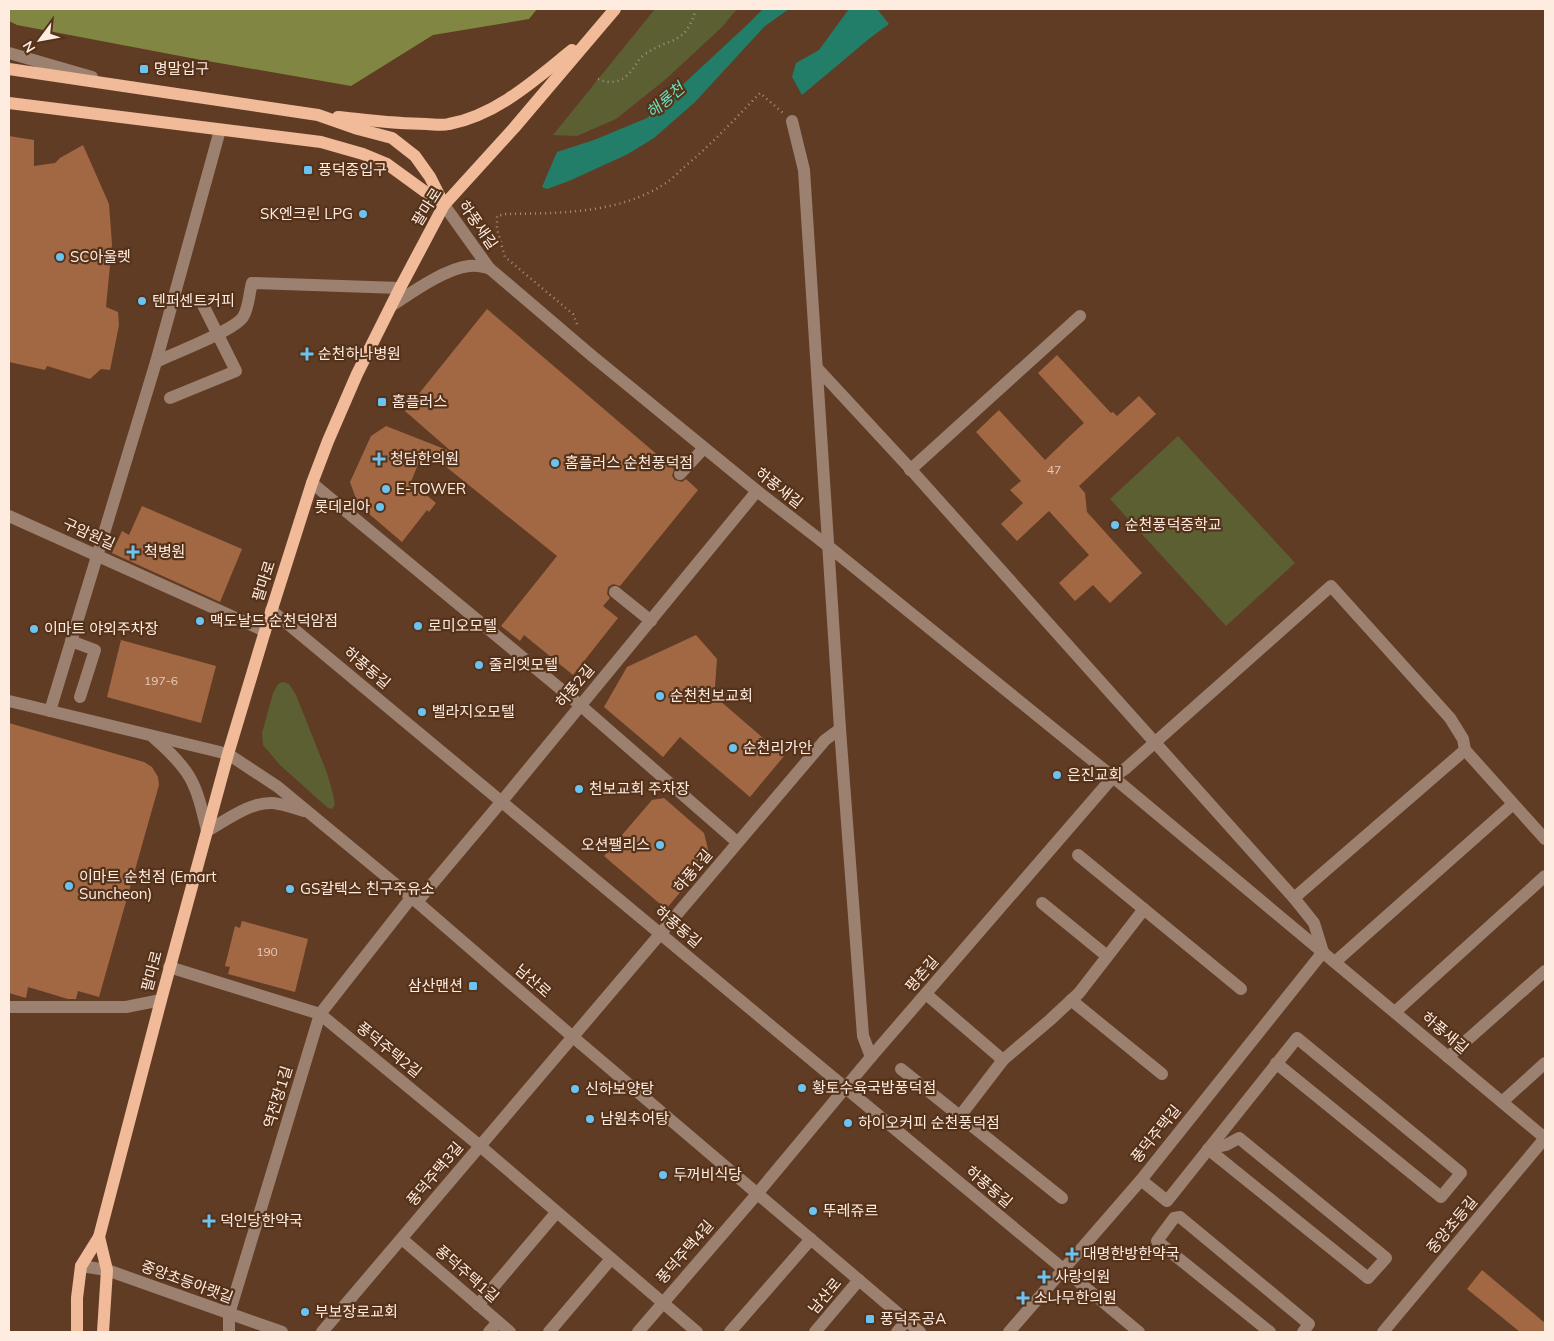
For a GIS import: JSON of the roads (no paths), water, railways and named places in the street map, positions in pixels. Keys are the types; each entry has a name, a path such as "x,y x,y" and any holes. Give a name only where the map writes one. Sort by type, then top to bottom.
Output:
{"main road":[{"name":"팔마로","path":"78,1332 77,1298 81,1266 99,1237 228,754 271,610 312,483 357,374 444,205 514,128 614,9"},
{"path":"9,69 318,115 408,124 447,124 473,118 504,102 598,29"},
{"path":"9,103 321,142 363,154 387,164 444,205"},
{"path":"318,115 358,130 392,138 415,156 430,177 444,205"},
{"name":"팔마로","path":"99,1237 107,1270 103,1332"}],"street":[{"path":"9,53 116,84"},
{"path":"792,122 804,170 840,729 863,1036 871,1057"},
{"path":"50,711 156,362 220,130"},
{"name":"하풍새길","path":"444,205 489,268 704,448 1113,777 1545,1138"},
{"path":"391,306 432,280 454,270 469,266 489,268"},
{"path":"156,362 218,334 239,322 245,314 252,283 400,288"},
{"path":"170,398 236,371 203,305"},
{"path":"910,470 1080,316"},
{"path":"817,368 1294,898 1314,923 1323,952"},
{"path":"680,474 704,448"},
{"path":"312,483 580,705 737,842"},
{"name":"하풍2길","path":"414,900 502,802 757,491"},
{"name":"구암원길","path":"9,516 265,631"},
{"name":"평촌길","path":"757,1194 871,1057 1113,777 1125,769 1330,586 1450,718 1463,739 1465,750"},
{"path":"615,592 650,621"},
{"name":"하풍동길","path":"271,610 1139,1332"},
{"path":"71,641 95,650 80,697"},
{"path":"9,701 228,754"},
{"name":"하풍1길","path":"573,1037 825,740 840,729"},
{"path":"152,736 174,756 192,779 198,794 207,831 256,805 272,803 311,814"},
{"path":"1294,898 1465,750 1545,839"},
{"name":"남산로","path":"228,754 278,787 414,900 920,1332"},
{"path":"1335,962 1513,804"},
{"path":"1078,855 1241,989"},
{"path":"1395,1012 1545,876"},
{"name":"역전장1길","path":"229,1332 229,1314 320,1014 414,900"},
{"path":"1042,903 1107,956"},
{"path":"960,1116 1004,1060 1079,992 1144,910"},
{"name":"풍덕주택길","path":"1009,1332 1141,1180 1323,952"},
{"name":"풍덕주택2길","path":"170,968 320,1014 480,1146 697,1332"},
{"path":"1448,1057 1545,971"},
{"path":"926,994 1004,1060"},
{"path":"9,1007 126,1007 161,1000"},
{"path":"1071,1000 1162,1074"},
{"name":"풍덕주택3길","path":"322,1332 573,1037"},
{"path":"1166,1201 1276,1063 1297,1038 1461,1174 1441,1197 1276,1063"},
{"path":"1502,1102 1545,1063"},
{"path":"902,1069 1062,1198"},
{"path":"1240,1138 1386,1258 1368,1278 1208,1148 1226,1146 1240,1138"},
{"name":"중앙초등길","path":"1384,1332 1545,1138"},
{"path":"1141,1180 1166,1201 1174,1218"},
{"name":"풍덕주택4길","path":"638,1332 757,1194"},
{"path":"478,1305 556,1213"},
{"path":"1270,1332 1157,1240 1174,1218 1180,1216 1309,1324 1302,1332"},
{"name":"풍덕주택1길","path":"402,1239 510,1332"},
{"path":"730,1332 811,1239"},
{"path":"549,1332 611,1259"},
{"name":"중앙초등아랫길","path":"81,1266 107,1270 282,1332"},
{"name":"남산로","path":"815,1332 859,1280"},
{"path":"897,1332 907,1320"},
{"path":"489,1332 498,1322"}],"water":[{"path":"763,9 789,9 765,26 695,102 654,138 628,154 569,181 547,189 542,187 557,152 594,140 647,118"},
{"path":"849,9 877,9 889,24 802,95 792,77 796,63 819,50"}],"place":[{"name":"명말입구","path":"144,69"},
{"name":"풍덕중입구","path":"308,170"},
{"name":"SK엔크린 LPG","path":"363,214"},
{"name":"SC아울렛","path":"60,257"},
{"name":"텐퍼센트커피","path":"142,301"},
{"name":"순천하나병원","path":"307,354"},
{"name":"홈플러스","path":"382,402"},
{"name":"청담한의원","path":"379,459"},
{"name":"홈플러스 순천풍덕점","path":"555,463"},
{"name":"E-TOWER","path":"386,489"},
{"name":"롯데리아","path":"380,507"},
{"name":"순천풍덕중학교","path":"1115,525"},
{"name":"척병원","path":"133,552"},
{"name":"맥도날드 순천덕암점","path":"200,621"},
{"name":"로미오모텔","path":"418,626"},
{"name":"이마트 야외주차장","path":"34,629"},
{"name":"줄리엣모텔","path":"479,665"},
{"name":"순천천보교회","path":"660,696"},
{"name":"벨라지오모텔","path":"422,712"},
{"name":"순천리가안","path":"733,748"},
{"name":"은진교회","path":"1057,775"},
{"name":"천보교회 주차장","path":"579,789"},
{"name":"오션팰리스","path":"660,845"},
{"name":"이마트 순천점 (Emart Suncheon)","path":"69,886"},
{"name":"GS칼텍스 친구주유소","path":"290,889"},
{"name":"삼산맨션","path":"473,986"},
{"name":"황토수육국밥풍덕점","path":"802,1088"},
{"name":"신하보양탕","path":"575,1089"},
{"name":"남원추어탕","path":"590,1119"},
{"name":"하이오커피 순천풍덕점","path":"848,1123"},
{"name":"두꺼비식당","path":"663,1175"},
{"name":"뚜레쥬르","path":"813,1211"},
{"name":"덕인당한약국","path":"209,1221"},
{"name":"대명한방한약국","path":"1072,1254"},
{"name":"사랑의원","path":"1044,1277"},
{"name":"소나무한의원","path":"1023,1298"},
{"name":"부보장로교회","path":"305,1312"},
{"name":"풍덕주공A","path":"870,1319"}],"water label":[{"name":"해룡천","path":"665,100"}]}
